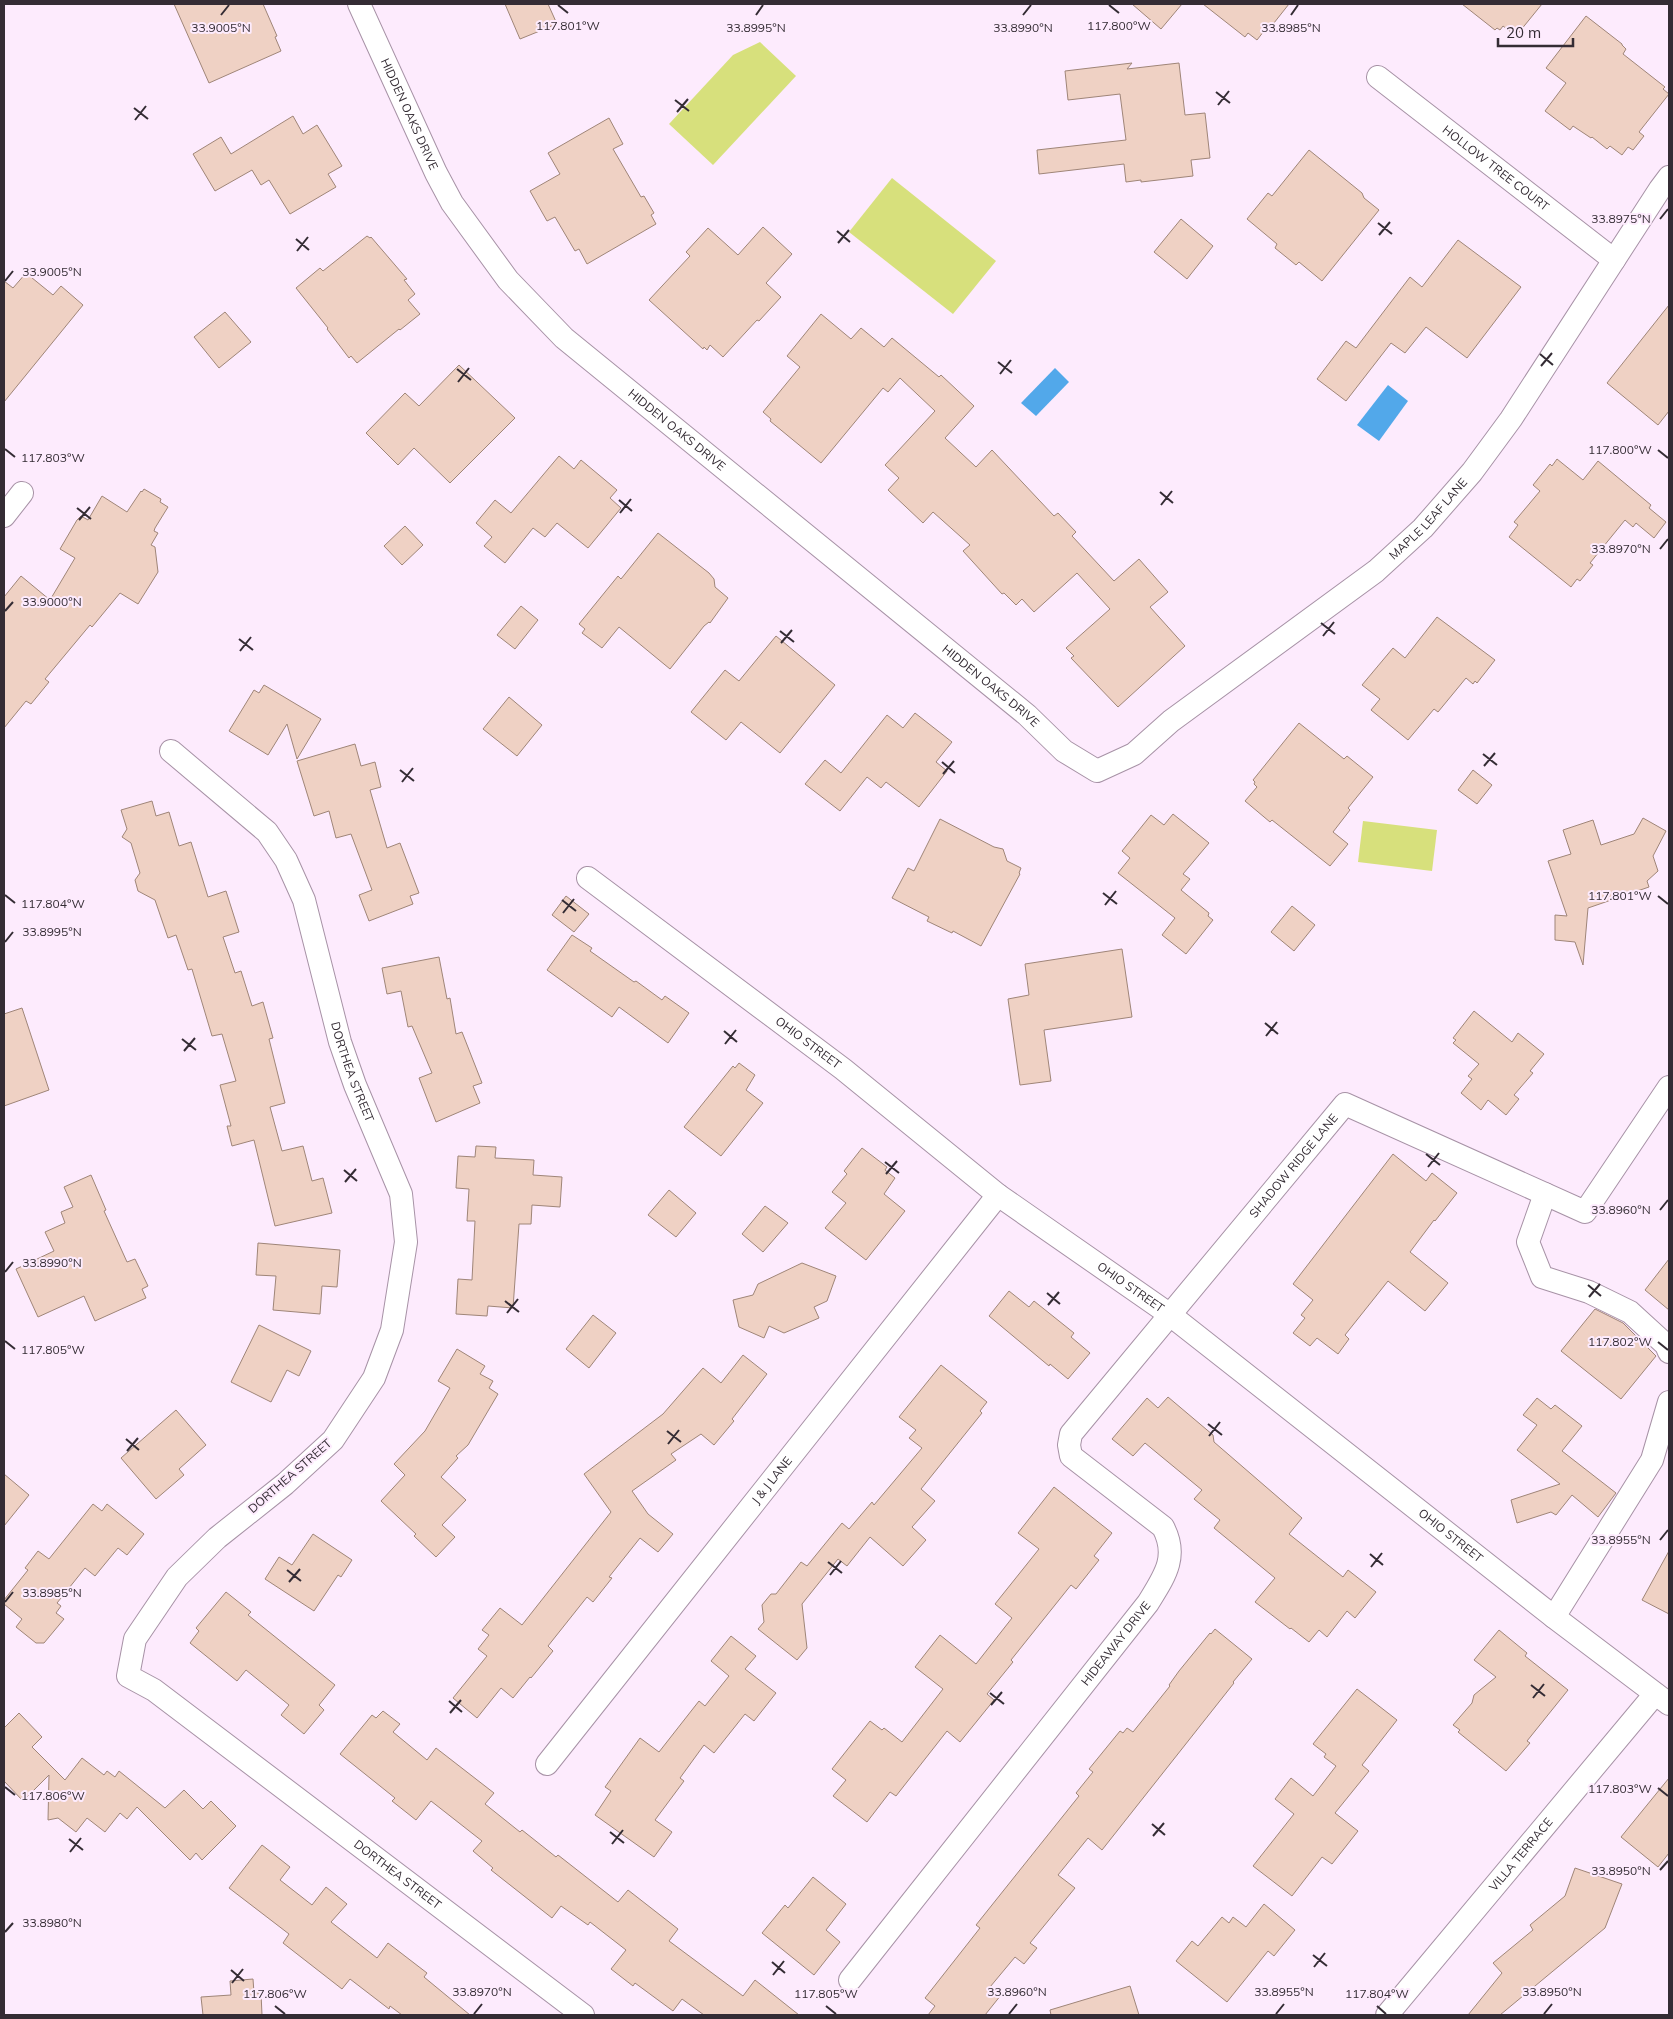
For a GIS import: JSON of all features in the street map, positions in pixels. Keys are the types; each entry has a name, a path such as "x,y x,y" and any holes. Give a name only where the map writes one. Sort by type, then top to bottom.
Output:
{"street":[{"name":"HIDDEN OAKS DRIVE","path":"359,4 436,173 452,203 508,280 564,338 1026,714 1064,751 1097,771"},
{"name":"HOLLOW TREE COURT","path":"1378,77 1614,260"},
{"name":"MAPLE LEAF LANE","path":"1097,771 1134,754 1171,721 1376,571 1423,528 1472,472 1511,420 1669,177"},
{"path":"4,516 22,493"},
{"name":"DORTHEA STREET","path":"171,751 267,832 286,860 304,900 340,1042 355,1085 401,1194 406,1242 392,1330 374,1378 333,1440 285,1484 217,1538 178,1578 134,1639 128,1676 154,1690 583,2015"},
{"name":"OHIO STREET","path":"588,878 843,1069 998,1195 1169,1314 1554,1617 1662,1699"},
{"name":"SHADOW RIDGE LANE","path":"1169,1314 1345,1104 1585,1212 1669,1086"},
{"path":"1545,1194 1528,1242 1542,1277 1589,1292 1630,1312 1666,1345 1669,1352"},
{"name":"J & J LANE","path":"547,1764 998,1195"},
{"name":"HIDEAWAY DRIVE","path":"850,1980 1142,1611 1164,1578 1170,1562 1171,1548 1163,1527 1072,1456 1069,1445 1071,1434 1169,1314"},
{"path":"1554,1617 1652,1460 1669,1402"},
{"name":"VILLA TERRACE","path":"1387,2015 1662,1699"}],"green space":[{"path":"760,42 796,76 713,165 669,124 733,55"},
{"path":"892,178 996,261 953,314 849,232"},
{"path":"1363,821 1437,830 1432,871 1358,862"}],"water":[{"path":"1055,368 1069,382 1036,416 1021,403"},
{"path":"1388,385 1408,401 1379,441 1357,425"}],"building":[{"path":"174,4 263,4 277,36 275,37 281,51 209,83"},
{"path":"505,4 548,4 557,24 520,39"},
{"path":"1132,4 1182,4 1161,29"},
{"path":"1203,4 1289,4 1266,33 1264,31 1257,40 1248,33 1245,37"},
{"path":"1462,4 1542,4 1516,36 1503,26 1500,30 1497,28 1495,30"},
{"path":"1586,16 1622,44 1626,49 1623,54 1665,87 1663,89 1669,94 1639,132 1644,136 1633,150 1628,147 1622,155 1610,146 1607,149 1592,137 1573,126 1570,130 1545,111 1566,83 1546,68"},
{"path":"1132,63 1127,69 1179,63 1185,115 1205,113 1210,158 1191,160 1193,176 1141,182 1141,180 1126,182 1124,164 1039,174 1037,150 1126,140 1120,94 1068,100 1065,71"},
{"path":"293,116 303,134 317,125 342,166 328,174 336,187 290,214 269,180 261,185 252,170 215,191 193,154 221,137 231,154"},
{"path":"609,118 623,144 613,149 641,197 644,196 654,213 651,215 656,224 587,264 579,249 575,251 555,217 547,221 530,191 560,174 548,153"},
{"path":"1309,150 1362,193 1364,198 1379,210 1322,281 1299,262 1296,265 1275,248 1277,244 1247,219 1268,193 1272,196"},
{"path":"1181,219 1213,246 1187,279 1154,252"},
{"path":"763,227 792,254 766,283 781,297 723,357 710,345 707,350 704,347 703,349 649,300 690,256 686,252 708,228 738,255"},
{"path":"367,236 371,237 407,279 404,280 415,294 408,300 420,314 357,363 351,356 349,358 296,288 320,268 323,271"},
{"path":"1458,240 1521,287 1467,358 1426,327 1405,353 1391,343 1346,401 1317,379 1346,341 1356,348 1410,277 1422,287"},
{"path":"26,273 53,295 61,286 83,305 4,402 4,281 13,288"},
{"path":"1669,305 1669,411 1658,425 1607,383"},
{"path":"225,312 251,342 219,368 194,337"},
{"path":"821,314 851,339 861,328 884,347 892,338 939,377 941,375 974,406 945,438 976,467 992,450 1054,516 1058,513 1076,532 1072,536 1114,581 1139,559 1168,592 1150,607 1185,646 1118,707 1071,658 1074,656 1066,648 1110,609 1077,573 1034,612 1022,599 1016,605 1004,593 1002,594 963,551 970,545 933,512 923,523 888,490 899,478 885,465 935,411 900,378 888,392 883,388 821,463 770,421 771,419 763,412 800,367 787,356"},
{"path":"459,365 515,418 450,483 414,448 398,465 366,433 405,393 419,406"},
{"path":"559,456 574,469 581,460 617,490 610,498 621,508 588,548 557,523 545,537 533,528 505,563 484,546 492,537 476,523 495,500 511,513"},
{"path":"1557,459 1583,480 1598,461 1651,505 1649,508 1666,522 1654,538 1636,523 1633,527 1625,520 1590,563 1593,565 1580,581 1577,579 1571,587 1509,537 1518,525 1514,522 1540,491 1533,485 1550,464 1552,466"},
{"path":"144,489 161,499 160,502 168,507 155,528 154,531 158,533 151,545 155,547 158,572 138,604 120,593 92,627 90,625 45,679 49,682 31,704 26,701 4,728 4,597 21,576 50,600 75,558 60,549 77,520 81,516 88,520 102,496 127,512"},
{"path":"405,526 423,545 402,565 384,546"},
{"path":"658,533 709,573 714,579 715,587 728,598 710,623 704,626 670,669 619,627 602,648 582,633 585,629 579,624 618,576 621,579"},
{"path":"521,606 538,620 515,649 497,635"},
{"path":"1437,617 1495,660 1477,683 1475,681 1473,684 1466,678 1438,712 1434,709 1408,740 1371,710 1380,699 1362,685 1393,648 1405,658"},
{"path":"776,636 835,685 780,753 741,722 726,740 691,712 725,670 739,681"},
{"path":"264,685 321,719 297,759 287,724 268,755 229,731 254,690 259,693"},
{"path":"509,697 542,725 517,756 483,729"},
{"path":"915,713 952,742 936,762 947,771 919,807 886,782 881,788 867,777 840,811 805,784 825,760 841,773 887,715 903,728"},
{"path":"1299,723 1344,759 1347,756 1373,777 1348,808 1350,810 1333,832 1348,844 1330,866 1245,801 1257,787 1253,780"},
{"path":"355,744 361,766 375,762 381,787 370,790 387,848 400,843 419,893 410,896 413,904 369,921 359,895 372,890 351,834 336,838 329,811 314,816 297,761"},
{"path":"1473,770 1492,785 1477,804 1458,790"},
{"path":"152,801 156,816 169,812 179,846 191,842 208,897 226,891 239,932 223,937 235,973 241,971 252,1006 263,1002 273,1038 269,1039 285,1103 270,1107 282,1151 303,1146 312,1181 323,1178 332,1213 275,1226 254,1140 232,1146 227,1126 231,1126 220,1085 236,1081 222,1034 212,1036 192,969 188,970 176,935 168,938 155,900 138,891 135,880 140,873 131,843 122,837 127,829 121,810"},
{"path":"1173,814 1209,843 1183,874 1190,879 1181,890 1209,913 1208,916 1213,920 1186,954 1162,935 1175,918 1118,873 1130,858 1122,851 1151,815 1164,825"},
{"path":"1643,818 1666,831 1653,856 1658,871 1647,881 1649,887 1588,908 1583,965 1575,942 1555,940 1555,915 1567,916 1548,861 1571,854 1563,830 1593,820 1601,845 1634,834"},
{"path":"940,819 994,847 1003,849 1007,861 1021,868 1020,874 981,946 953,931 952,933 927,921 929,917 892,898 908,868 914,871"},
{"path":"566,896 589,914 574,932 552,915"},
{"path":"1292,906 1315,925 1294,951 1271,932"},
{"path":"572,935 592,948 590,951 634,982 636,981 662,1000 665,996 689,1013 668,1043 619,1007 612,1017 547,970"},
{"path":"1122,949 1132,1017 1044,1030 1051,1081 1020,1085 1008,999 1029,995 1025,964"},
{"path":"439,957 447,999 450,998 456,1034 462,1032 482,1083 473,1086 480,1103 436,1122 419,1078 432,1073 412,1026 408,1027 401,991 387,994 382,968"},
{"path":"22,1008 49,1090 4,1106 4,1014"},
{"path":"1474,1011 1512,1042 1518,1033 1544,1054 1530,1071 1533,1073 1514,1095 1519,1099 1506,1115 1488,1100 1481,1110 1461,1093 1472,1079 1468,1076 1479,1064 1453,1043 1456,1040 1453,1038"},
{"path":"739,1063 755,1075 746,1090 763,1103 721,1156 684,1127 733,1066 735,1068"},
{"path":"476,1146 496,1147 495,1158 534,1160 533,1175 562,1177 560,1207 532,1205 531,1224 519,1224 513,1308 488,1306 487,1316 456,1314 458,1279 472,1280 475,1221 467,1221 469,1189 456,1188 458,1156 475,1157"},
{"path":"862,1148 887,1167 885,1170 895,1178 884,1194 905,1211 866,1260 825,1228 846,1203 832,1192 847,1174 844,1171"},
{"path":"1393,1154 1426,1181 1432,1173 1457,1193 1410,1252 1448,1283 1425,1311 1388,1281 1345,1335 1349,1339 1338,1354 1317,1338 1310,1346 1293,1333 1305,1318 1301,1315 1313,1300 1293,1284"},
{"path":"91,1175 106,1210 104,1211 127,1262 135,1259 148,1286 142,1289 146,1298 95,1321 84,1296 38,1317 16,1269 54,1251 45,1232 65,1223 61,1212 73,1207 64,1187"},
{"path":"669,1190 696,1213 676,1237 648,1215"},
{"path":"765,1206 788,1223 763,1252 742,1234"},
{"path":"258,1243 340,1250 337,1287 322,1286 320,1314 273,1310 276,1276 256,1275"},
{"path":"1669,1259 1669,1310 1645,1290"},
{"path":"802,1263 836,1276 827,1301 814,1307 819,1318 784,1333 769,1326 764,1338 739,1327 733,1300 753,1295 758,1284"},
{"path":"1009,1291 1029,1307 1034,1301 1074,1333 1071,1337 1090,1353 1068,1379 1050,1364 1049,1366 989,1316"},
{"path":"1595,1309 1623,1323 1656,1356 1621,1399 1561,1351"},
{"path":"593,1315 616,1333 589,1368 566,1349"},
{"path":"259,1325 311,1351 299,1376 287,1370 271,1402 231,1382"},
{"path":"457,1349 485,1366 480,1374 493,1381 489,1388 498,1394 468,1445 456,1456 458,1458 441,1477 466,1500 442,1525 455,1537 436,1557 414,1536 416,1534 381,1501 405,1475 394,1464 425,1431 450,1388 438,1381"},
{"path":"743,1355 767,1374 732,1419 734,1421 714,1445 701,1434 671,1454 676,1460 632,1491 648,1514 673,1534 658,1552 640,1538 609,1577 612,1578 593,1602 587,1597 548,1646 553,1651 513,1698 501,1688 477,1718 453,1698 487,1656 478,1649 489,1635 482,1630 500,1608 522,1625 611,1512 584,1474 663,1414 703,1368 721,1383"},
{"path":"941,1365 987,1402 980,1411 982,1413 921,1489 935,1501 912,1527 926,1540 903,1566 870,1537 847,1566 838,1559 802,1604 807,1648 797,1660 758,1629 764,1622 762,1605 771,1594 776,1594 801,1562 807,1566 842,1523 849,1529 872,1502 874,1505 922,1448 909,1438 916,1430 899,1417"},
{"path":"1168,1397 1213,1435 1214,1442 1302,1518 1289,1534 1343,1577 1348,1570 1376,1592 1355,1618 1347,1611 1327,1637 1319,1630 1309,1642 1290,1629 1255,1602 1275,1578 1214,1528 1220,1520 1194,1499 1202,1490 1145,1443 1133,1456 1112,1439 1147,1398 1158,1408"},
{"path":"1537,1398 1551,1409 1555,1405 1582,1426 1562,1451 1616,1493 1598,1517 1572,1495 1556,1515 1551,1512 1517,1523 1511,1500 1560,1484 1517,1450 1537,1425 1523,1415"},
{"path":"176,1410 206,1445 179,1469 184,1475 156,1499 121,1458"},
{"path":"4,1474 29,1495 4,1526"},
{"path":"1054,1487 1112,1533 1094,1556 1099,1560 1076,1589 1071,1585 1011,1660 1013,1662 987,1694 994,1700 960,1742 947,1731 896,1796 890,1792 867,1822 833,1796 846,1780 832,1769 870,1721 882,1730 884,1728 902,1742 943,1689 915,1667 940,1635 976,1664 1012,1618 995,1604 1039,1549 1018,1533"},
{"path":"93,1504 102,1511 107,1504 144,1534 127,1555 118,1548 95,1576 85,1568 57,1603 61,1606 56,1613 64,1619 44,1643 36,1643 16,1627 22,1619 4,1604 4,1600 28,1570 25,1568 38,1551 49,1559"},
{"path":"313,1534 352,1560 341,1577 338,1575 314,1611 265,1579 279,1557 292,1565"},
{"path":"1669,1551 1669,1614 1642,1600"},
{"path":"226,1592 251,1612 248,1615 335,1685 319,1705 324,1710 304,1734 281,1715 289,1705 246,1670 237,1681 190,1643 199,1631 196,1628"},
{"path":"1215,1629 1252,1659 1102,1850 1088,1838 1058,1875 1075,1888 1030,1943 1037,1948 1024,1964 1015,1957 990,1987 1001,1995 985,2015 928,2015 935,2006 925,1998 980,1928 976,1925 1079,1796 1076,1793 1093,1772 1089,1769 1120,1731 1123,1733 1127,1728 1133,1732 1170,1686 1179,1671"},
{"path":"1499,1630 1527,1653 1525,1656 1568,1690 1527,1741 1530,1743 1506,1771 1458,1732 1460,1730 1453,1725 1472,1703 1474,1695 1496,1677 1474,1660"},
{"path":"731,1636 756,1656 745,1669 776,1693 754,1721 745,1714 714,1753 704,1745 680,1778 684,1781 655,1820 672,1832 654,1857 595,1815 611,1791 605,1787 640,1738 659,1752 699,1701 705,1706 729,1676 711,1661"},
{"path":"1357,1689 1397,1720 1362,1765 1369,1771 1335,1813 1358,1831 1332,1864 1322,1857 1292,1896 1253,1866 1294,1814 1275,1799 1291,1778 1313,1796 1336,1766 1324,1757 1326,1754 1313,1744"},
{"path":"383,1711 400,1724 393,1732 427,1760 436,1748 494,1793 485,1804 520,1832 522,1830 556,1857 558,1855 618,1902 628,1890 678,1929 669,1941 743,1996 755,1980 799,2015 704,2015 682,1999 673,2011 635,1983 633,1986 611,1969 626,1950 590,1922 588,1925 561,1906 552,1918 491,1870 493,1868 473,1851 482,1841 431,1801 416,1820 392,1801 395,1798 340,1754 372,1715 376,1718"},
{"path":"19,1713 42,1737 32,1747 65,1780 82,1758 104,1775 107,1771 115,1777 119,1771 165,1808 184,1790 203,1809 211,1801 236,1826 202,1860 196,1853 190,1860 137,1807 127,1819 120,1813 105,1832 87,1818 76,1832 58,1818 48,1820 49,1775 23,1801 4,1781 4,1728"},
{"path":"1669,1778 1669,1853 1658,1867 1621,1837"},
{"path":"262,1845 290,1867 280,1880 312,1905 326,1887 347,1904 331,1922 377,1958 388,1943 427,1973 424,1977 470,2015 402,2015 390,2006 389,2009 350,1979 342,1989 283,1943 289,1934 229,1888"},
{"path":"1575,1868 1622,1884 1605,1928 1500,2015 1468,2015 1502,1973 1493,1963 1533,1930 1530,1925 1565,1896"},
{"path":"813,1877 846,1904 826,1930 840,1942 814,1975 762,1933 785,1905 788,1908"},
{"path":"1264,1904 1295,1930 1274,1956 1268,1951 1227,2002 1176,1961 1192,1941 1198,1946 1222,1917 1229,1923 1233,1917 1246,1927"},
{"path":"253,1979 254,1993 261,1993 262,2015 203,2015 201,1997 231,1995 230,1981"},
{"path":"1130,1986 1139,2015 1051,2015 1050,2010"}]}
